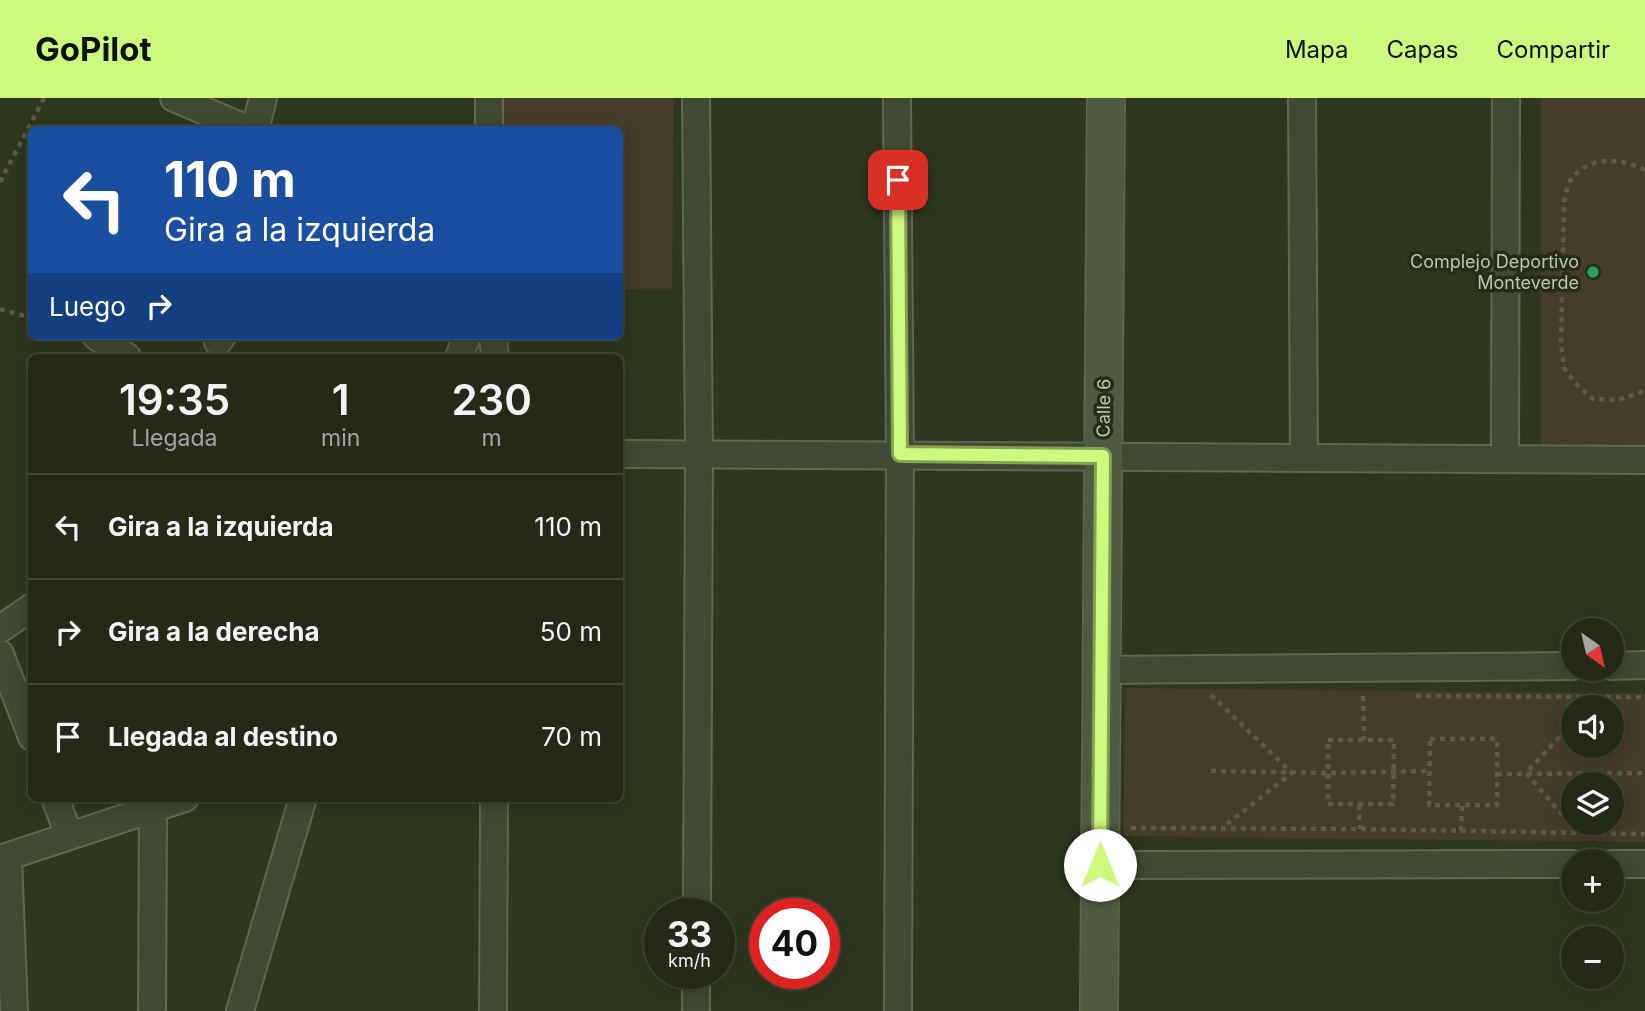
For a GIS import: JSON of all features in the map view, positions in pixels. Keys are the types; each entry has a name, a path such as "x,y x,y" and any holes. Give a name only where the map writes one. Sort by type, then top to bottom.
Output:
{"street":[{"path":"174,98 242,126"},
{"path":"253,126 263,98"},
{"path":"489,98 489,126"},
{"path":"696,98 699,456 696,898"},
{"path":"897,98 900,454 898,1011"},
{"name":"Calle 6","path":"1099,1011 1106,98"},
{"path":"1302,98 1304,458"},
{"path":"1506,98 1506,459"},
{"path":"102,340 123,354"},
{"path":"623,454 1645,460"},
{"path":"0,607 28,590"},
{"path":"0,629 28,610"},
{"path":"0,654 28,727"},
{"path":"1624,666 1645,665"},
{"path":"1101,670 1561,666"},
{"path":"56,802 69,835"},
{"path":"14,1011 4,858 174,802"},
{"path":"240,1011 302,802"},
{"path":"493,1011 494,802"},
{"path":"152,1011 153,810"},
{"path":"1100,865 1561,864"},
{"path":"1624,864 1645,864"},
{"path":"696,989 696,1011"}],"path":[{"path":"30,126 44,98"},
{"path":"0,183 28,129"},
{"path":"1645,170 1613,159 1586,168 1571,180 1564,202 1561,344 1564,368 1575,383 1593,399 1618,400 1645,387"},
{"path":"0,309 28,317"},
{"path":"1211,695 1292,773"},
{"path":"1363,696 1364,740"},
{"path":"1526,773 1561,735"},
{"path":"1430,739 1497,739 1497,805 1429,805 1429,771 1430,739"},
{"path":"1328,740 1364,740 1394,740 1394,804 1328,804 1328,740"},
{"path":"1211,771 1429,771"},
{"path":"1221,829 1292,773"},
{"path":"1526,773 1561,813"},
{"path":"1497,774 1645,773"},
{"path":"1359,804 1360,829"},
{"path":"1461,831 1462,805"},
{"path":"1129,828 1561,833"},
{"path":"1624,834 1645,834"}],"shaded area":[{"path":"502,98 674,98 672,289 623,289 623,126 502,126"},
{"name":"Complejo Deportivo Monteverde","path":"1541,98 1645,98 1645,445 1541,446"},
{"path":"1126,688 1645,694 1645,842 1123,836"}],"place":[{"name":"Complejo Deportivo Monteverde","path":"1593,272"}],"route":[{"path":"898,180 900,454 1103,456 1100,865"}]}
